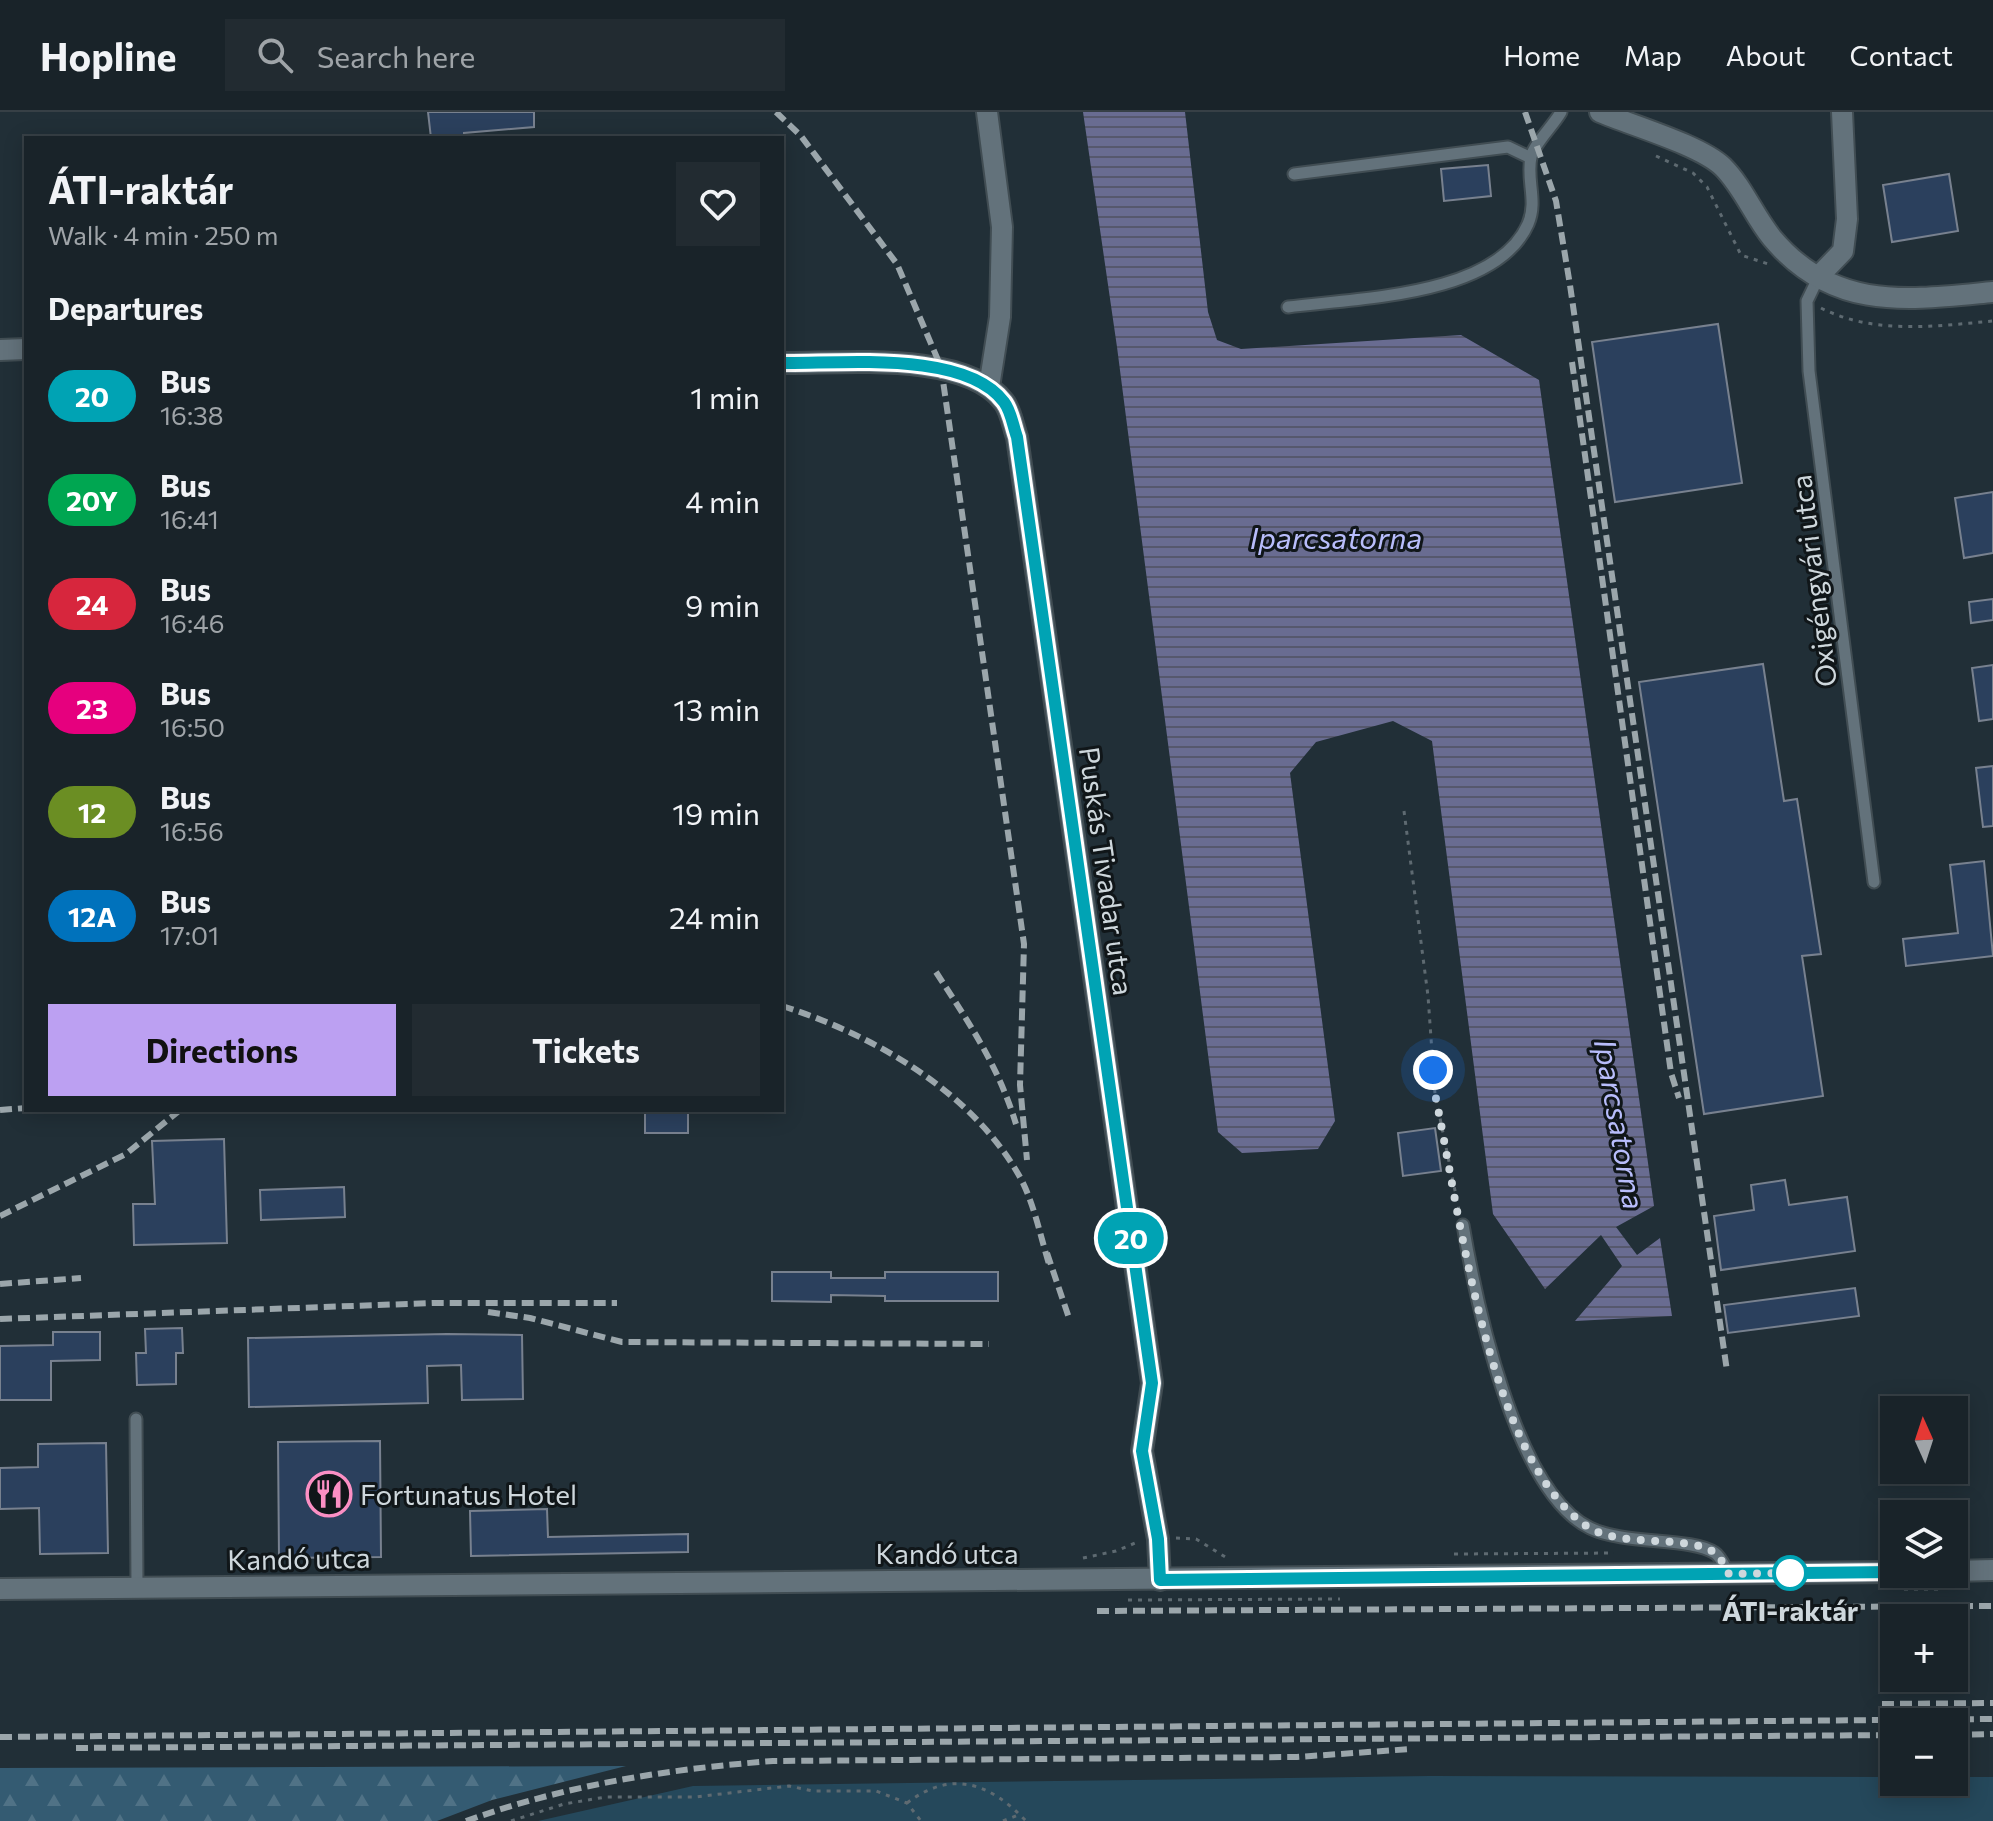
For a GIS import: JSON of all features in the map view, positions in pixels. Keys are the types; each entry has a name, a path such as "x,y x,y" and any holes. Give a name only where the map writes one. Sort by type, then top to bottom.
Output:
{"street":[{"path":"784,363 941,367 989,387 1000,317 1002,227 987,112"},
{"path":"1600,112 1703,153 1724,168 1773,239 1819,276 1855,294 1900,300 1993,292"},
{"path":"1819,276 1843,251 1847,219 1842,112"},
{"path":"0,350 24,349"},
{"name":"Puskás Tivadar utca","path":"989,387 1006,404 1017,437 1152,1383 1142,1451 1158,1539 1160,1580"},
{"path":"1968,1571 1993,1570"},
{"name":"Kandó utca","path":"0,1589 1880,1572"}],"lane":[{"path":"1288,307 1426,289 1460,280 1493,261 1527,227 1534,207 1531,158 1536,145 1549,132 1561,112"},
{"path":"1294,174 1508,147 1531,158"},
{"name":"Oxigéngyári utca","path":"1819,276 1807,301 1809,371 1874,882"},
{"path":"1463,1225 1490,1361 1519,1431 1546,1482 1567,1512 1590,1528 1634,1541 1698,1547 1716,1554 1729,1574"},
{"path":"136,1419 137,1588"}],"path":[{"path":"1404,811 1428,996 1435,1094 1463,1225"},
{"path":"907,1803 935,1788 960,1782 1000,1797 1026,1821"},
{"path":"511,1821 564,1804 606,1797 695,1797 789,1786 813,1791 876,1791 907,1803 921,1821"},
{"path":"1003,1821 1019,1814"}],"shaded area":[{"path":"1429,1776 1880,1777 1880,1796 1968,1796 1968,1777 1993,1777 1993,1821 538,1821 693,1786"}],"green space":[{"path":"626,1766 492,1800 437,1821 0,1821 0,1768"}],"water":[{"name":"Iparcsatorna","path":"1083,112 1185,112 1208,312 1217,340 1241,349 1461,335 1539,380 1654,1206 1616,1227 1637,1255 1660,1238 1672,1316 1575,1321 1622,1266 1601,1235 1545,1289 1493,1214 1432,741 1393,721 1316,742 1290,773 1335,1121 1318,1149 1242,1153 1218,1132 1117,347"}],"building":[{"path":"428,112 534,112 534,127 464,133 464,136 431,136"},
{"path":"1488,165 1491,196 1444,201 1441,169"},
{"path":"1949,174 1958,231 1892,242 1883,185"},
{"path":"1718,324 1742,483 1615,502 1592,342"},
{"path":"1993,492 1993,553 1964,558 1955,498"},
{"path":"1993,599 1993,620 1971,623 1969,602"},
{"path":"1763,664 1784,801 1797,799 1821,954 1802,956 1823,1096 1704,1114 1639,682"},
{"path":"1993,665 1993,719 1979,721 1972,668"},
{"path":"1993,766 1993,826 1983,827 1976,768"},
{"path":"1984,861 1993,956 1906,966 1903,939 1958,933 1950,865"},
{"path":"645,1112 688,1112 688,1133 645,1133"},
{"path":"1435,1128 1441,1171 1403,1176 1398,1133"},
{"path":"224,1139 227,1243 134,1245 133,1204 155,1204 152,1141"},
{"path":"1785,1180 1789,1205 1847,1197 1855,1251 1721,1270 1714,1216 1754,1210 1751,1185"},
{"path":"344,1187 345,1217 261,1220 260,1190"},
{"path":"772,1272 831,1272 831,1278 885,1278 885,1272 998,1272 998,1301 885,1301 885,1296 831,1295 831,1302 772,1301"},
{"path":"1855,1288 1859,1316 1728,1333 1724,1305"},
{"path":"182,1328 183,1353 176,1353 176,1384 137,1385 136,1353 146,1353 145,1329"},
{"path":"53,1332 100,1332 100,1360 51,1361 51,1400 0,1400 0,1346 53,1345"},
{"path":"522,1335 523,1399 462,1400 461,1365 427,1366 428,1403 249,1407 248,1338"},
{"name":"Fortunatus Hotel","path":"380,1441 381,1557 279,1558 278,1442"},
{"path":"106,1443 108,1553 40,1554 39,1508 0,1509 0,1468 38,1467 38,1444"},
{"path":"547,1509 548,1537 688,1534 688,1552 471,1556 470,1511"}],"railway":[{"path":"776,112 801,136 897,264 941,367 1024,944 1020,1085 1027,1160"},
{"path":"1525,112 1556,201 1570,285 1727,1371"},
{"path":"1572,362 1671,1073 1679,1098"},
{"path":"936,972 991,1063 1016,1124"},
{"path":"784,1007 883,1049 945,1090 972,1115 996,1142 1023,1182 1049,1264"},
{"path":"0,1110 24,1108"},
{"path":"0,1216 126,1154 178,1112"},
{"path":"1047,1253 1070,1321"},
{"path":"0,1284 81,1278"},
{"path":"0,1319 433,1303 617,1303"},
{"path":"488,1312 530,1318 622,1342 989,1344"},
{"path":"1097,1611 1993,1606"},
{"path":"1882,1704 1993,1703"},
{"path":"0,1737 1993,1719"},
{"path":"1968,1735 1993,1734"},
{"path":"76,1748 1880,1735"},
{"path":"466,1821 504,1808 617,1780 773,1761 1297,1757 1411,1749"}],"bus line":[{"name":"20","path":"784,363 941,367 989,387 1006,404 1017,437 1152,1383 1142,1451 1158,1539 1160,1580 1880,1572"}],"place":[{"name":"Fortunatus Hotel","path":"329,1494"},
{"name":"ÁTI-raktár","path":"1790,1573"}],"route":[{"path":"1433,1070 1435,1094 1490,1361 1513,1418 1546,1482 1567,1512 1590,1528 1634,1541 1698,1547 1716,1554 1729,1574 1790,1573"}]}
